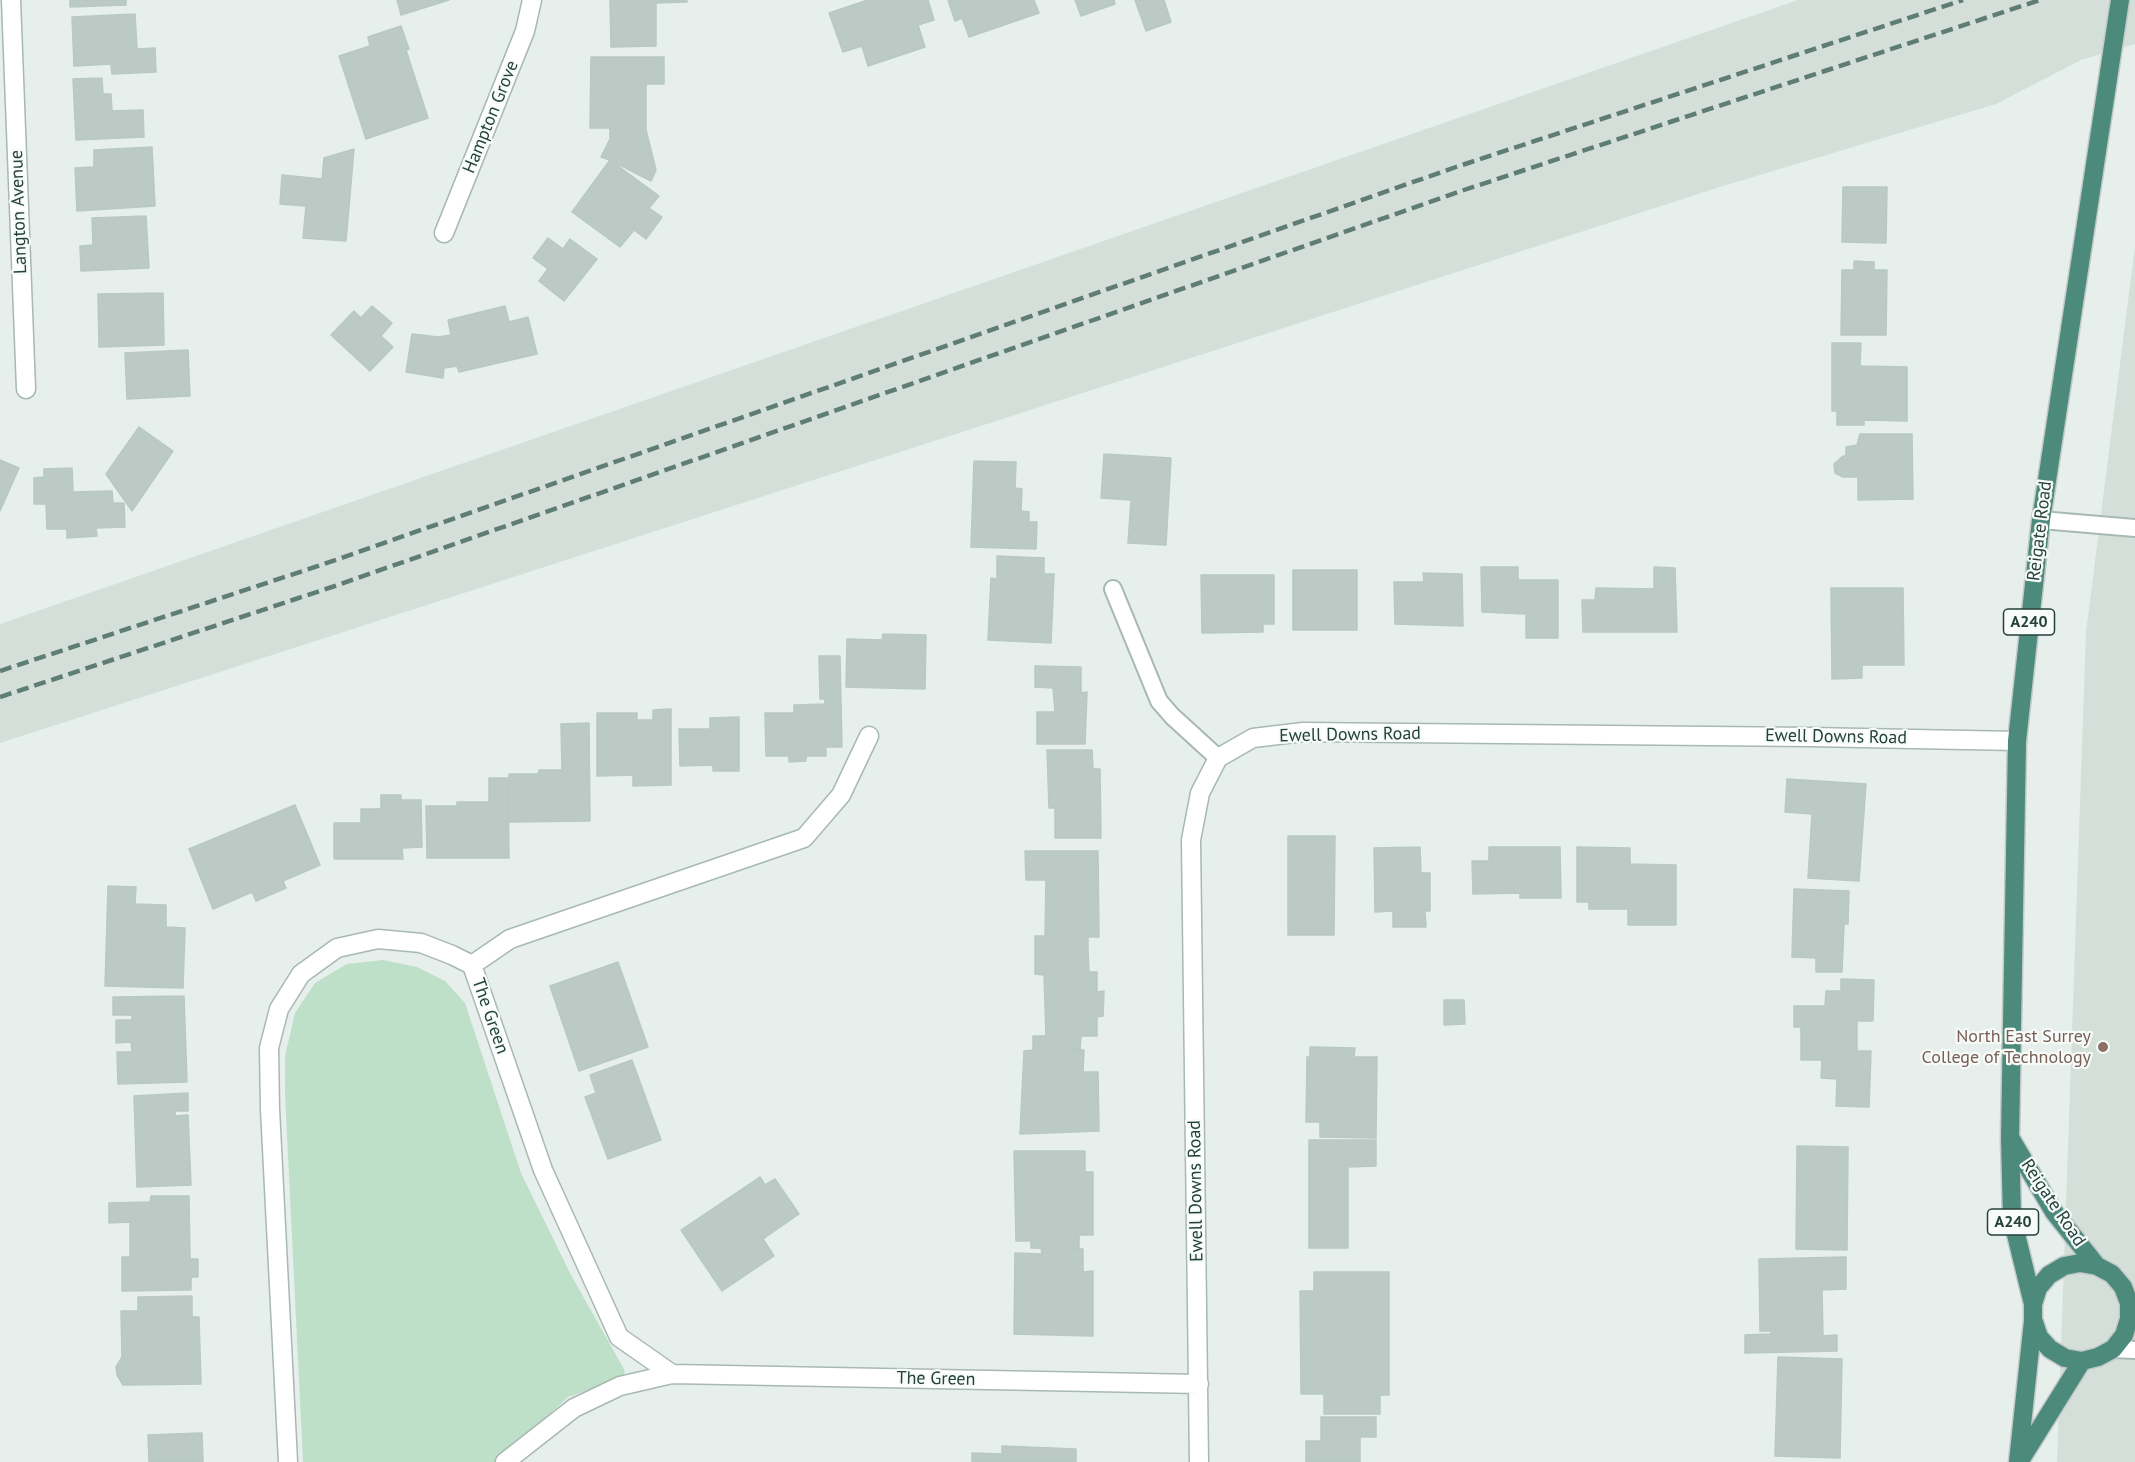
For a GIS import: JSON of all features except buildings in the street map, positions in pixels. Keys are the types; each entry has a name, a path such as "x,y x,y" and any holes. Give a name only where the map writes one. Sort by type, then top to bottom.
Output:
{"highway":[{"name":"Reigate Road","path":"2019,1462 2082,1361 2065,1358 2050,1349 2039,1337 2012,1218 2010,1138 2017,741 2041,520 2120,0"},
{"name":"Reigate Road","path":"2010,1138 2054,1212 2097,1266"},
{"name":"Reigate Road","path":"2019,1462 2033,1312 2038,1288 2049,1275 2064,1266 2080,1263 2097,1266 2112,1274 2123,1287 2132,1304 2124,1335 2113,1349"},
{"path":"2082,1361 2098,1358 2113,1349"}],"street":[{"name":"Langton Avenue","path":"10,0 26,389"},
{"name":"Hampton Grove","path":"444,233 525,31 532,0"},
{"name":"Ewell Downs Road","path":"1199,1462 1191,840 1200,793 1218,758 1252,738 1303,732 1787,736 2017,741"},
{"path":"472,965 510,939 804,838 841,795 869,736"},
{"name":"The Green","path":"288,1462 269,1048 279,1009 302,974 337,948 378,939 421,943 472,965 543,1170 619,1337 672,1374"},
{"name":"The Green","path":"505,1462 574,1408 620,1386 672,1374 1199,1384"}],"lane":[{"path":"2041,520 2135,528"},
{"path":"1113,590 1159,701 1218,758"},
{"path":"2113,1349 2135,1350"}],"shaded area":[{"path":"1798,0 2135,0 2135,44 2081,60 1996,104 1723,186 0,743 0,624"},
{"name":"North East Surrey College of Technology","path":"2135,246 2135,1462 2057,1462 2086,632"}],"green space":[{"path":"383,960 417,967 445,981 465,1003 521,1173 571,1275 625,1371 622,1379 568,1397 498,1462 303,1462 285,1056 295,1013 315,983 347,964"}],"railway":[{"path":"0,671 324,564 1456,167 1963,0"},
{"path":"0,697 332,587 1464,190 2040,0"}],"place":[{"name":"North East Surrey College of Technology","path":"2103,1047"}]}
